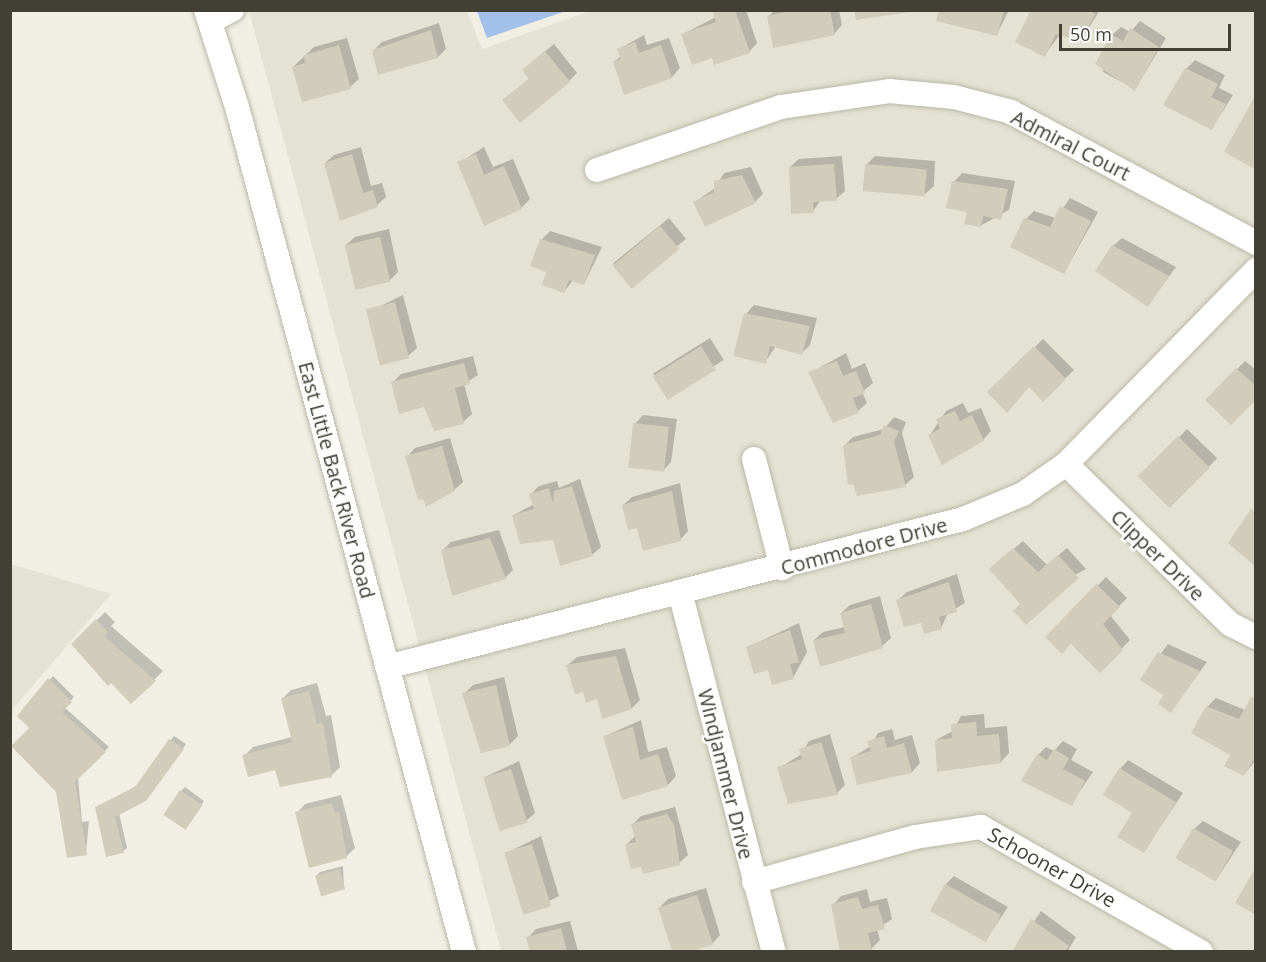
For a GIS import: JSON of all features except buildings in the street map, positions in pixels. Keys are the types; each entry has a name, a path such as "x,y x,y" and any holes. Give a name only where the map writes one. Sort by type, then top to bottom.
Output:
{"street":[{"path":"209,16 232,10"},
{"name":"East Little Back River Road","path":"209,16 464,951"},
{"name":"Admiral Court","path":"597,170 781,107 889,91 954,97 1011,112 1256,243"},
{"name":"Commodore Drive","path":"387,668 681,596 963,519 1023,494 1066,464 1256,270"},
{"path":"754,459 782,568"},
{"name":"Clipper Drive","path":"1066,464 1230,624 1256,637"},
{"name":"Windjammer Drive","path":"681,596 754,882 774,951"},
{"name":"Schooner Drive","path":"754,882 915,837 981,827 1201,951"}],"shaded area":[{"path":"593,10 1255,11 1255,951 501,951 249,11 467,11 482,49"},
{"path":"11,564 111,594 14,708 11,727"}],"water":[{"path":"477,10 566,11 487,38"}]}
